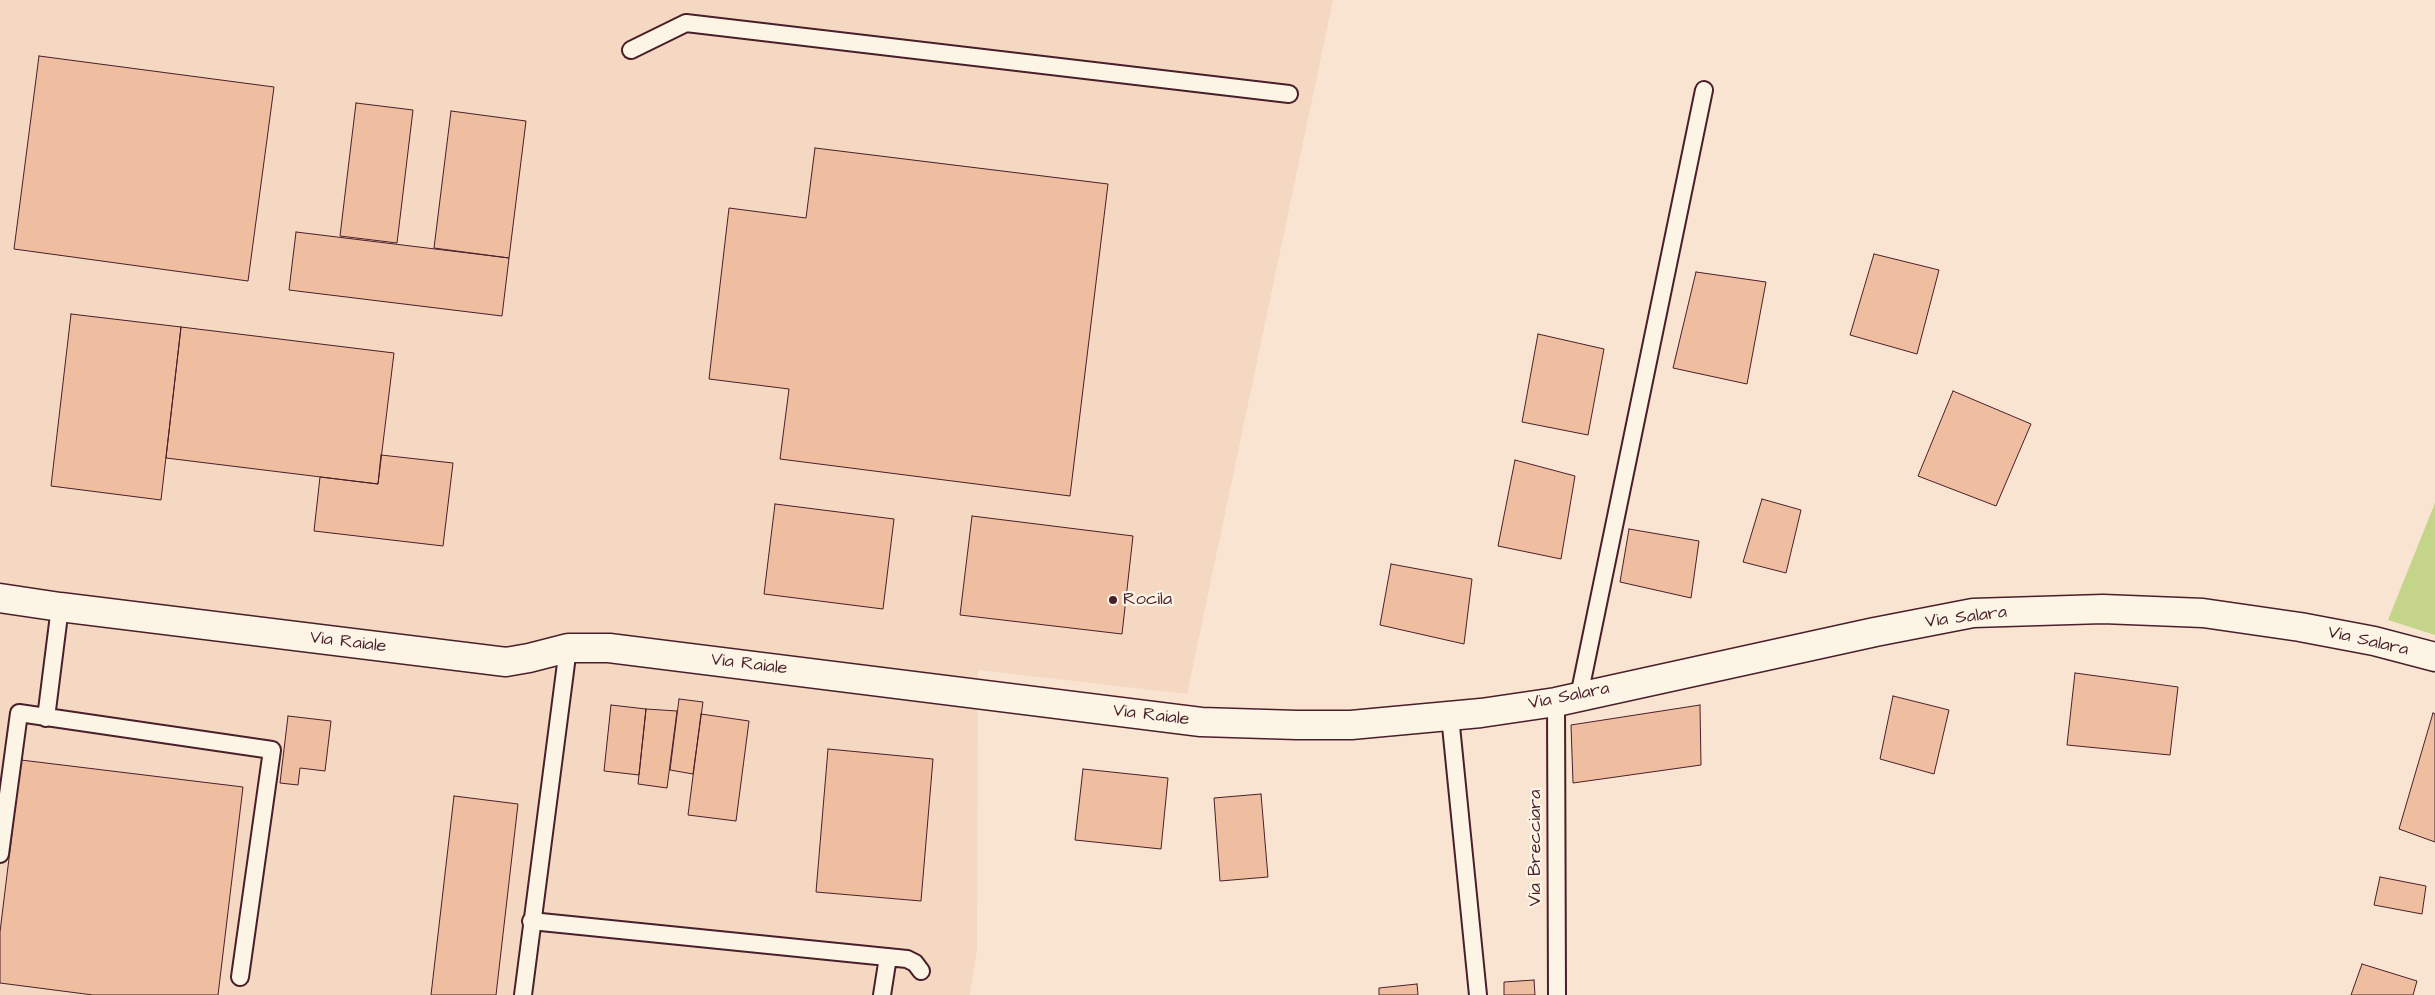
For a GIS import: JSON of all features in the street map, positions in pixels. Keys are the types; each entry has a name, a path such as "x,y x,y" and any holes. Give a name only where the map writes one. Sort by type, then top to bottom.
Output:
{"street":[{"name":"Via Raiale","path":"0,598 506,662 568,648 609,648 1202,722 1351,725 1501,710"},
{"name":"Via Salara","path":"1501,710 1567,699 1866,634 1973,613 2103,609 2203,613 2300,627 2374,641 2435,657"}],"lane":[{"path":"631,50 686,22 1288,94"},
{"name":"Via Brecciara","path":"1557,995 1567,699 1704,90"},
{"path":"46,718 60,607"},
{"path":"523,995 531,921 568,648"},
{"path":"0,854 19,713 272,750 240,977"},
{"path":"1450,716 1478,995"},
{"path":"531,921 907,959 915,964 921,972"},
{"path":"882,995 888,957"}],"shaded area":[{"path":"0,0 1333,0 1187,694 978,670 977,949 970,995 0,995"}],"green space":[{"path":"2435,503 2435,635 2388,620"}],"building":[{"path":"39,56 274,87 248,281 14,249"},
{"path":"356,103 413,110 397,243 340,236"},
{"path":"451,111 526,121 509,258 434,248"},
{"path":"815,148 1108,184 1070,496 780,459 789,389 709,379 729,208 806,218"},
{"path":"296,232 509,258 502,316 289,290"},
{"path":"1874,254 1939,270 1917,354 1850,335"},
{"path":"1696,272 1766,282 1747,384 1673,368"},
{"path":"71,314 181,327 161,500 51,486"},
{"path":"181,327 394,353 378,484 166,458"},
{"path":"1538,334 1604,349 1588,435 1522,422"},
{"path":"1953,391 2031,424 1996,506 1918,476"},
{"path":"381,455 453,463 443,546 314,531 320,477 378,484"},
{"path":"1515,460 1575,476 1561,559 1498,546"},
{"path":"1762,499 1801,510 1786,573 1743,562"},
{"path":"775,504 894,519 883,609 764,594"},
{"path":"972,516 1133,536 1122,634 960,615"},
{"path":"1629,529 1699,541 1691,598 1620,582"},
{"path":"1391,564 1472,579 1464,644 1380,625"},
{"path":"2075,673 2178,687 2170,755 2067,745"},
{"path":"1893,696 1949,710 1934,774 1880,759"},
{"path":"679,699 703,702 693,774 670,770"},
{"path":"611,705 646,709 639,775 604,771"},
{"path":"1700,705 1701,765 1573,783 1571,725"},
{"path":"646,709 677,711 667,788 638,784"},
{"path":"2433,713 2435,714 2435,842 2399,829"},
{"path":"701,714 749,721 736,821 688,815"},
{"path":"288,716 331,721 325,771 300,768 298,785 280,783"},
{"path":"828,749 933,759 921,901 816,892"},
{"path":"21,760 243,787 218,995 93,995 0,983 0,932"},
{"path":"1083,769 1168,778 1161,849 1075,840"},
{"path":"1261,794 1268,877 1220,881 1214,798"},
{"path":"454,796 518,804 496,995 431,995"},
{"path":"2380,877 2426,886 2422,914 2374,905"},
{"path":"2362,964 2417,981 2413,995 2351,995"},
{"path":"1534,980 1535,995 1504,995 1504,982"},
{"path":"1417,984 1418,995 1379,995 1379,988"}],"place":[{"name":"Rocila","path":"1113,600"}]}
